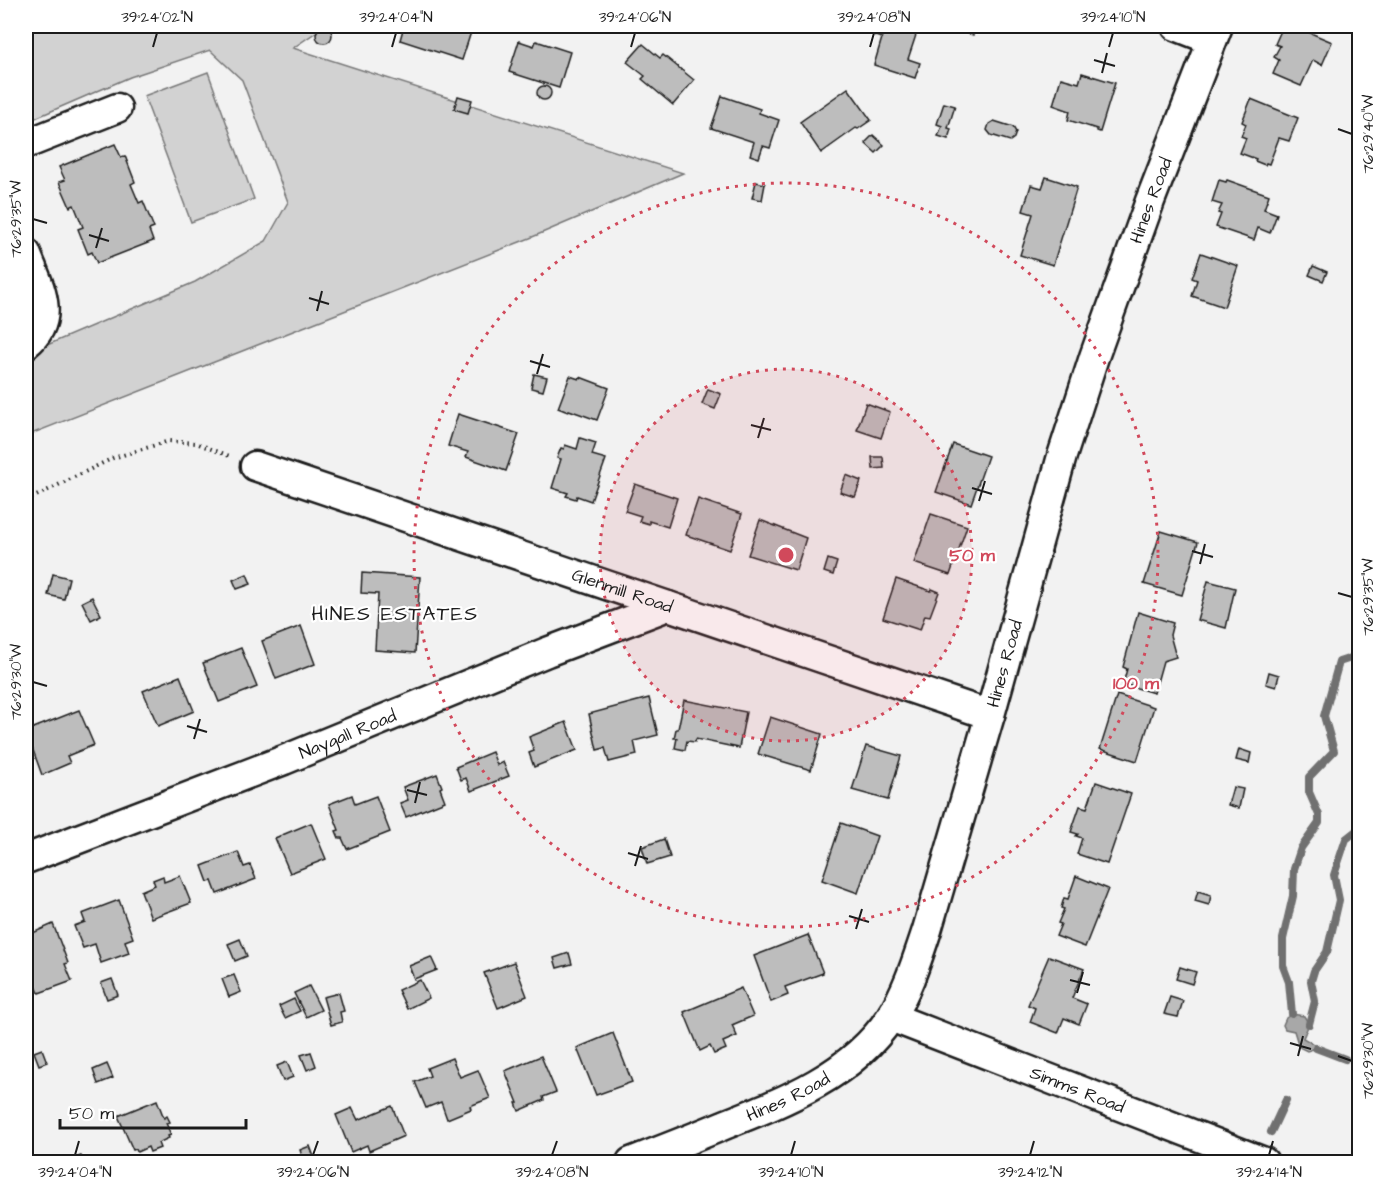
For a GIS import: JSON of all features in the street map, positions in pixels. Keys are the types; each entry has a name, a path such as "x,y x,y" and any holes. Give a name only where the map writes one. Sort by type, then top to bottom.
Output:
{"street":[{"path":"1176,26 1215,33"},
{"name":"Hines Road","path":"631,1162 774,1105 819,1082 856,1056 891,1017 915,965 927,930 1062,456 1094,357 1150,201 1215,33"},
{"path":"26,144 117,108"},
{"path":"26,253 44,301 44,316 39,329 26,344"},
{"name":"Glenmill Road","path":"255,466 990,715"},
{"name":"Naygall Road","path":"26,859 284,760 547,652 668,606"},
{"name":"Simms Road","path":"891,1017 1264,1162"}],"path":[{"path":"26,501 112,458 169,441 196,443 255,466"}],"shaded area":[{"path":"26,26 325,26 293,48 683,173 530,238 26,436 26,354 195,282 266,241 288,202 242,80 210,50 130,77 26,122"},
{"path":"208,72 254,199 191,222 144,96"},
{"path":"1292,1014 1304,1016 1309,1024 1303,1038 1316,1048 1307,1051 1299,1047 1294,1031 1285,1029 1283,1025 1286,1018"}],"building":[{"path":"404,26 456,26 471,32 462,60 400,40"},
{"path":"878,26 919,26 908,59 920,63 915,78 874,65 882,38 875,36"},
{"path":"961,26 976,27 973,35 960,31"},
{"path":"1283,26 1294,26 1332,42 1322,65 1313,60 1301,86 1273,74 1279,60 1274,57 1280,46 1275,44"},
{"path":"324,27 330,29 332,35 330,41 324,43 318,41 316,35 318,29"},
{"path":"519,41 534,46 536,41 570,52 559,88 509,72"},
{"path":"643,44 660,58 663,55 694,80 673,105 642,79 645,76 627,62"},
{"path":"1082,73 1115,83 1100,132 1068,120 1070,111 1053,105 1061,78 1079,83"},
{"path":"544,86 549,88 551,93 549,98 544,100 539,98 537,93 539,88"},
{"path":"848,88 871,120 821,153 800,122"},
{"path":"458,96 472,100 468,113 454,109"},
{"path":"722,96 760,109 759,113 779,120 770,148 763,146 759,158 750,155 754,142 711,128"},
{"path":"1251,99 1298,118 1289,141 1279,138 1269,164 1265,165 1240,153 1246,138 1241,136 1246,124 1242,122"},
{"path":"944,103 955,106 948,128 951,129 948,139 938,136 942,126 937,124"},
{"path":"994,121 1013,127 1016,132 1014,138 1010,141 991,135 987,130 989,124"},
{"path":"873,135 884,145 876,153 865,143"},
{"path":"115,144 121,157 125,156 135,182 131,184 139,203 143,201 154,228 149,230 153,241 97,263 92,252 88,254 78,229 83,227 74,205 70,207 59,182 65,180 59,167"},
{"path":"1046,177 1077,187 1053,265 1020,255 1033,214 1023,211 1031,185 1042,188"},
{"path":"1219,180 1226,182 1227,180 1269,195 1264,209 1277,214 1270,233 1258,228 1254,240 1216,227 1222,205 1212,202"},
{"path":"756,182 765,184 762,200 752,198"},
{"path":"1201,253 1238,266 1224,307 1192,296 1197,280 1192,278"},
{"path":"1313,266 1327,272 1323,281 1309,275"},
{"path":"534,374 547,377 543,391 531,388"},
{"path":"570,376 579,379 580,377 609,388 597,420 558,408"},
{"path":"708,389 721,394 715,409 702,404"},
{"path":"866,403 890,412 881,438 857,430"},
{"path":"458,414 519,434 506,471 466,457 468,452 448,446"},
{"path":"580,438 596,443 592,455 606,459 591,501 577,496 576,499 566,496 568,493 552,488 561,459 557,458 561,448 564,449 565,445 577,449"},
{"path":"953,444 988,456 971,504 936,492"},
{"path":"872,457 883,457 884,468 873,469"},
{"path":"846,475 861,481 855,497 840,492"},
{"path":"635,484 677,498 668,527 649,521 649,524 639,521 641,516 625,511"},
{"path":"698,499 742,514 730,550 686,535"},
{"path":"931,514 967,526 950,575 914,563"},
{"path":"760,520 806,538 796,570 748,555"},
{"path":"1161,531 1198,542 1182,595 1144,584"},
{"path":"828,559 837,562 833,575 824,572"},
{"path":"362,573 420,577 415,653 375,650 378,594 361,593"},
{"path":"53,574 69,578 64,599 48,595"},
{"path":"247,574 251,584 237,589 233,580"},
{"path":"896,579 939,592 930,616 925,615 920,630 883,618"},
{"path":"1208,581 1235,588 1226,628 1197,620"},
{"path":"92,597 101,615 91,620 82,602"},
{"path":"1138,612 1173,623 1170,635 1176,657 1163,661 1154,693 1123,684 1127,669 1123,667"},
{"path":"301,626 315,664 276,679 262,641"},
{"path":"241,648 257,687 219,702 203,663"},
{"path":"1269,672 1279,675 1276,687 1266,684"},
{"path":"180,676 194,711 158,726 143,691"},
{"path":"1117,695 1154,707 1137,761 1100,749"},
{"path":"649,698 658,735 634,741 637,755 609,762 605,748 597,750 589,714"},
{"path":"684,700 746,712 739,748 696,739 695,742 687,741 685,750 675,748 677,738 674,738"},
{"path":"79,710 94,745 67,756 70,763 42,775 26,731"},
{"path":"770,717 822,734 811,770 758,754"},
{"path":"566,722 577,750 534,767 529,753 534,751 529,737"},
{"path":"866,746 901,756 888,800 852,790"},
{"path":"1239,749 1251,753 1249,763 1236,760"},
{"path":"492,752 497,765 503,762 509,776 471,791 466,778 461,780 456,767"},
{"path":"437,774 445,801 406,817 400,803 408,800 403,787"},
{"path":"1096,782 1131,794 1107,864 1077,854 1082,838 1071,832 1080,806 1087,808"},
{"path":"1233,787 1243,789 1239,808 1228,805"},
{"path":"352,795 355,804 376,796 390,832 347,849 336,831 339,830 329,804"},
{"path":"311,823 326,859 290,873 275,838"},
{"path":"841,823 877,836 858,893 822,880"},
{"path":"664,839 670,857 647,864 642,847"},
{"path":"238,852 244,867 250,865 256,879 217,894 212,881 208,882 202,866"},
{"path":"163,876 164,882 180,876 191,903 151,918 141,891 155,885 153,880"},
{"path":"1076,876 1108,889 1085,947 1056,936 1061,924 1058,923 1064,909 1061,908 1064,898 1068,899"},
{"path":"1198,891 1211,895 1209,905 1195,901"},
{"path":"119,900 133,938 125,941 129,953 101,963 95,944 83,948 74,926 85,922 82,914"},
{"path":"53,924 68,963 65,964 72,981 39,993 30,972 26,974 26,936"},
{"path":"808,935 823,973 785,987 788,995 771,1002 754,956"},
{"path":"240,939 247,956 235,961 228,944"},
{"path":"569,953 572,964 557,968 554,958"},
{"path":"1049,956 1084,969 1072,998 1087,1004 1079,1024 1064,1018 1058,1033 1030,1022 1035,1008 1028,1005"},
{"path":"431,957 437,970 414,979 409,966"},
{"path":"514,962 527,996 498,1008 484,973"},
{"path":"1180,967 1196,972 1192,984 1176,979"},
{"path":"234,975 241,992 229,997 222,979"},
{"path":"112,979 118,995 107,999 101,983"},
{"path":"420,980 429,998 407,1009 398,990"},
{"path":"309,986 321,1010 306,1017 294,993"},
{"path":"741,988 753,1016 732,1025 737,1036 723,1042 726,1049 714,1054 710,1046 700,1051 684,1012"},
{"path":"339,993 344,1011 340,1012 342,1022 331,1025 323,997"},
{"path":"1170,997 1183,1001 1178,1017 1164,1014"},
{"path":"294,999 300,1011 285,1018 279,1006"},
{"path":"613,1033 632,1082 596,1095 577,1048"},
{"path":"42,1049 47,1062 39,1065 34,1052"},
{"path":"311,1052 316,1066 307,1070 301,1055"},
{"path":"541,1056 556,1092 519,1111 505,1071"},
{"path":"452,1058 460,1077 478,1070 490,1098 447,1119 441,1102 426,1108 415,1082 430,1076 427,1068"},
{"path":"287,1062 293,1077 283,1081 277,1066"},
{"path":"107,1064 113,1078 98,1084 93,1070"},
{"path":"157,1100 164,1118 167,1116 170,1122 166,1123 171,1135 158,1143 160,1148 150,1152 148,1147 137,1152 136,1149 133,1150 118,1116"},
{"path":"392,1106 404,1136 369,1151 367,1145 351,1152 336,1115 352,1108 358,1120"},
{"path":"310,1146 316,1162 304,1162 300,1150"},
{"path":"900,1154 902,1159 914,1154 918,1162 889,1162 888,1158"},
{"path":"81,1156 84,1162 65,1162"}],"waterway":[{"path":"1292,1014 1289,982 1283,966 1283,939 1293,896 1294,869 1301,848 1319,823 1319,815 1309,792 1309,777 1334,751 1324,716 1339,662 1360,655"},
{"path":"1309,1024 1315,1001 1311,981 1314,971 1327,952 1339,900 1334,875 1346,839 1360,828"},
{"path":"1316,1048 1345,1059"},
{"path":"1271,1132 1286,1100"}],"district":[{"name":"HINES ESTATES","path":"395,613"}]}
